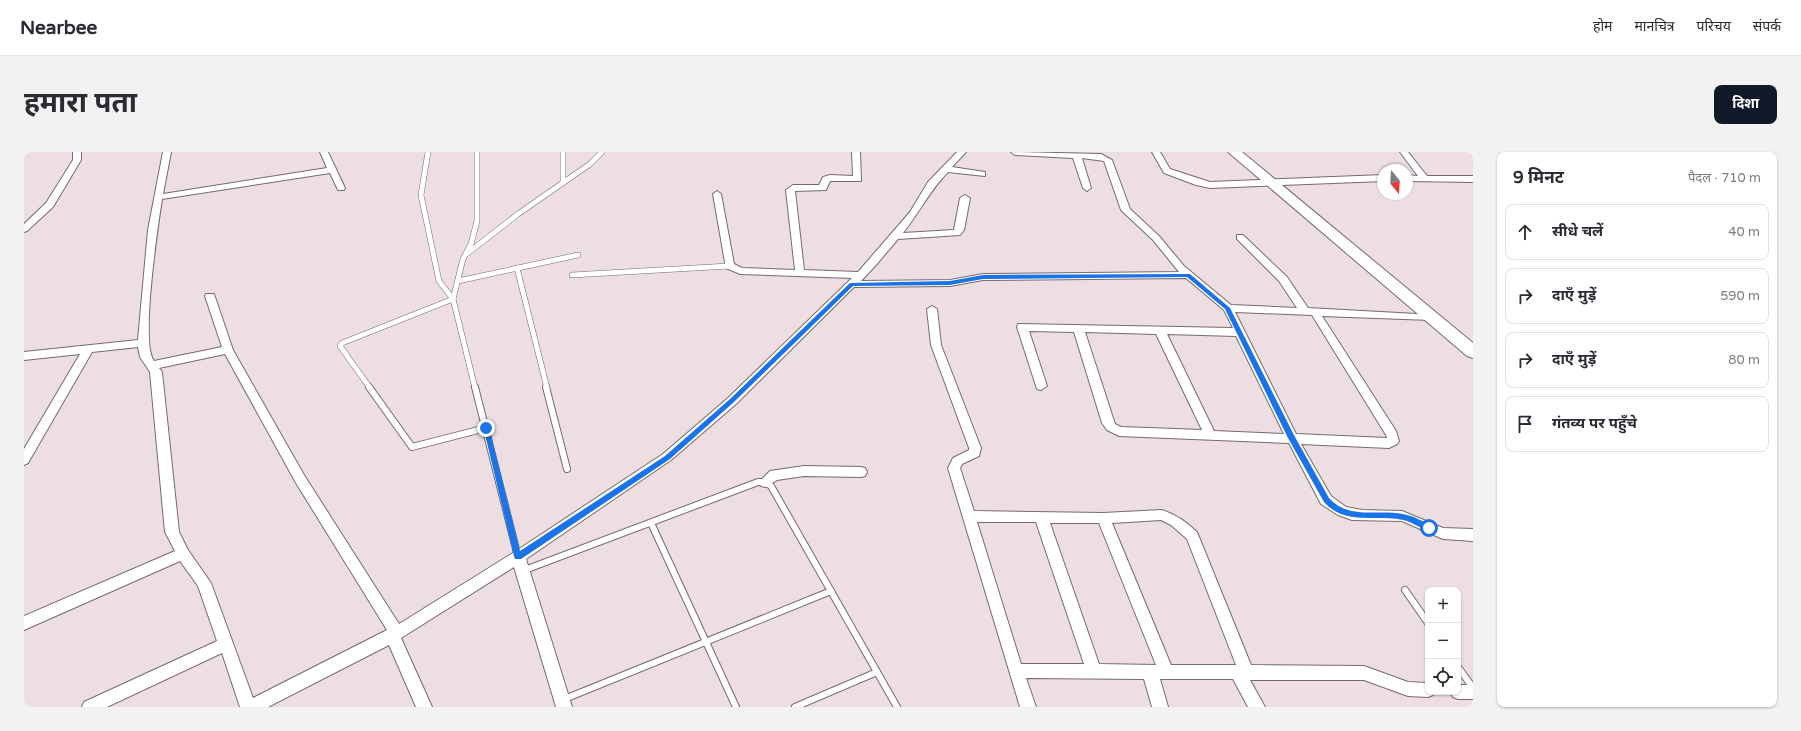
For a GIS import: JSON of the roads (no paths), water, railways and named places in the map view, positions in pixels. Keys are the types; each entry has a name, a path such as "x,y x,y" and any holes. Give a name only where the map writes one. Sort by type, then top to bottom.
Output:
{"street":[{"path":"24,229 50,205 77,160 77,152"},
{"path":"167,152 158,197 148,266 143,343 145,356 156,372 172,532 183,554 204,583 248,707"},
{"path":"324,152 341,188"},
{"path":"800,274 790,190 793,188 823,188 826,180 830,178 858,179 856,152"},
{"path":"252,707 395,634 518,556 667,457 732,400 861,275 914,214 931,184 962,152"},
{"path":"1015,152 1101,157 1109,161 1126,210 1156,238 1176,264 1228,308 1292,438 1326,500 1332,506 1343,513 1402,516 1414,519 1442,533 1473,535"},
{"path":"1234,152 1473,352"},
{"path":"1404,152 1424,178"},
{"path":"1156,153 1165,168 1170,172 1205,185 1377,178"},
{"path":"1077,156 1087,188"},
{"path":"945,169 982,174"},
{"path":"158,197 333,170"},
{"path":"1413,178 1473,178"},
{"path":"717,194 729,266 740,271 861,275"},
{"path":"895,236 957,233 959,230 965,198"},
{"path":"1078,328 1108,423 1111,427 1119,431 1389,443 1393,441 1392,434 1335,346 1310,312 1283,279 1240,236"},
{"path":"852,284 950,283 983,277 1188,275"},
{"path":"210,296 228,350 300,479 395,634 424,707"},
{"path":"1228,308 1432,317"},
{"path":"932,309 936,345 975,448 975,453 957,461 954,464 1028,707"},
{"path":"1041,386 1022,327 1240,332"},
{"path":"1160,330 1210,434"},
{"path":"24,356 143,343"},
{"path":"24,460 88,350"},
{"path":"153,366 228,350"},
{"path":"765,482 774,475 804,471 860,472"},
{"path":"970,516 1103,518 1162,515 1176,521 1186,528 1192,536 1241,672 1256,707"},
{"path":"1041,517 1094,671"},
{"path":"1103,518 1167,672"},
{"path":"24,623 183,554"},
{"path":"518,556 563,703"},
{"path":"90,707 226,644"},
{"path":"1016,671 1364,673 1408,689 1425,690"},
{"path":"1150,672 1160,707"},
{"path":"1461,692 1473,692"}],"lane":[{"path":"428,152 421,195 439,281 453,299 518,556"},
{"path":"453,299 477,221 477,152"},
{"path":"562,183 563,152"},
{"path":"465,256 512,218 590,164 602,152"},
{"path":"458,281 578,255"},
{"path":"572,275 729,266"},
{"path":"517,268 567,469"},
{"path":"453,299 342,343 340,346 412,447 486,428"},
{"path":"522,571 758,482 765,482 771,486 897,707"},
{"path":"650,523 736,707"},
{"path":"1405,590 1427,623"},
{"path":"563,703 705,642 831,591"},
{"path":"1461,671 1473,688"},
{"path":"796,707 877,672"}]}
